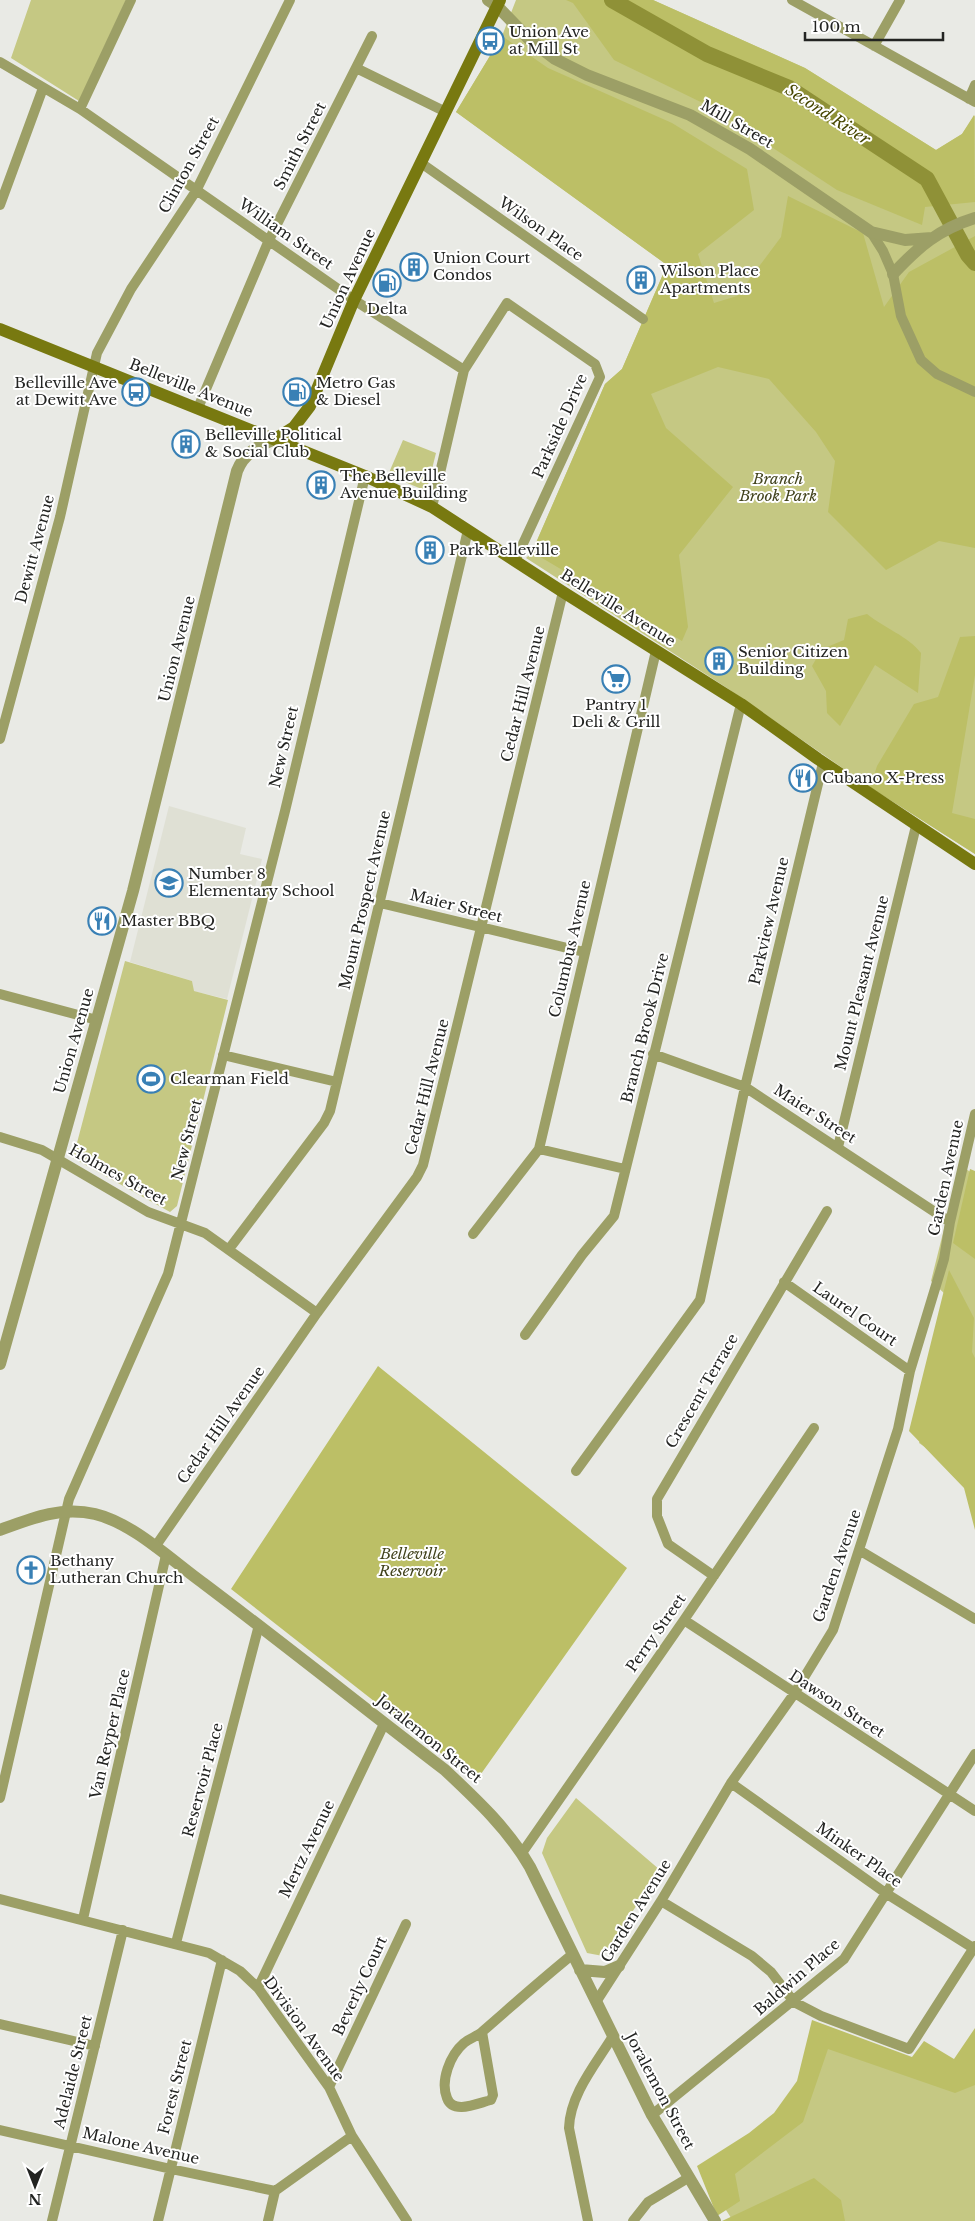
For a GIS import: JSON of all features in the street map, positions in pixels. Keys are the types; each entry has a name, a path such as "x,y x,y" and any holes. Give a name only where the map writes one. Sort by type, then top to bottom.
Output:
{"main road":[{"name":"Union Avenue","path":"275,439 294,427 305,414 354,300 446,112 495,2"},
{"name":"Belleville Avenue","path":"0,329 275,439 432,506 563,592 741,704 823,763 975,864"}],"street":[{"path":"80,109 131,0"},
{"name":"Clinton Street","path":"94,366 97,353 119,310 196,191 290,0"},
{"path":"794,0 972,100 975,85"},
{"path":"874,46 900,0"},
{"name":"Mill Street","path":"495,2 528,39 556,59 587,75 690,115 750,149 871,232 905,240 932,238 975,218"},
{"name":"Smith Street","path":"198,408 269,240 372,36"},
{"name":"William Street","path":"0,62 80,109 354,300 464,370"},
{"path":"356,68 446,112"},
{"path":"0,205 43,88"},
{"name":"Wilson Place","path":"421,163 643,319"},
{"path":"871,232 883,251 893,274 901,316 921,360 937,374 975,392"},
{"path":"893,274 918,247 932,238"},
{"name":"Parkside Drive","path":"464,370 506,304 595,364 599,371 598,384 515,560"},
{"name":"Dewitt Avenue","path":"0,739 60,517 94,366"},
{"path":"432,506 464,370"},
{"name":"Union Avenue","path":"0,1364 133,891 237,471 250,452 257,446 275,439"},
{"name":"New Street","path":"0,1798 73,1486 168,1274 285,811 365,476"},
{"name":"Mount Prospect Avenue","path":"229,1249 324,1123 330,1111 468,530"},
{"name":"Cedar Hill Avenue","path":"160,1551 317,1313 418,1177 423,1165 482,927 563,592"},
{"name":"Columbus Avenue","path":"473,1234 539,1149 656,650"},
{"name":"Branch Brook Drive","path":"525,1334 582,1255 614,1216 741,704"},
{"name":"Parkview Avenue","path":"576,1471 700,1300 745,1087 823,763"},
{"name":"Mount Pleasant Avenue","path":"838,1147 916,826"},
{"name":"Maier Street","path":"380,903 584,952"},
{"path":"0,994 97,1020"},
{"name":"Maier Street","path":"654,1054 745,1087 950,1222"},
{"path":"223,1055 337,1082"},
{"name":"Garden Avenue","path":"596,2002 662,1901 731,1783 794,1694 833,1630 898,1429 910,1371 944,1259 950,1222 975,1114"},
{"name":"Holmes Street","path":"0,1137 42,1150 148,1212 205,1233 317,1313"},
{"path":"539,1149 625,1169"},
{"name":"Crescent Terrace","path":"714,1576 668,1544 657,1516 657,1499 827,1211"},
{"name":"Laurel Court","path":"784,1282 910,1371"},
{"name":"Perry Street","path":"522,1853 684,1620 814,1428"},
{"name":"Joralemon Street","path":"0,1530 40,1515 66,1511 86,1512 108,1518 128,1528 259,1625 445,1770 469,1792 493,1817 522,1853 652,2115 715,2221"},
{"path":"859,1550 975,1620"},
{"name":"Van Reyper Place","path":"83,1919 160,1551"},
{"name":"Dawson Street","path":"684,1620 794,1694 975,1811"},
{"name":"Reservoir Place","path":"176,1943 259,1625"},
{"name":"Mertz Avenue","path":"258,1988 384,1724"},
{"name":"Baldwin Place","path":"652,2115 794,2002 844,1959 975,1754"},
{"name":"Minker Place","path":"731,1783 887,1894 974,1947"},
{"name":"Division Avenue","path":"0,1899 176,1943 209,1953 240,1971 258,1988 329,2088 352,2136 407,2221"},
{"path":"662,1901 757,1960 771,1972 794,2002 821,2016 909,2049 974,1947"},
{"name":"Beverly Court","path":"329,2088 406,1924"},
{"name":"Adelaide Street","path":"52,2221 123,1930"},
{"path":"482,2032 493,2095 491,2100 463,2107 454,2107 449,2103 446,2096 444,2078 464,2043 482,2032 572,1954"},
{"name":"Forest Street","path":"158,2221 222,1960"},
{"path":"580,1970 605,1972 619,1966"},
{"path":"0,2024 95,2046"},
{"path":"588,2221 569,2128 569,2119 575,2098 613,2036"},
{"name":"Malone Avenue","path":"0,2130 275,2191"},
{"path":"268,2221 275,2191 352,2136"},
{"path":"633,2221 648,2202 688,2178"}],"shaded area":[{"path":"169,806 246,828 240,854 262,859 227,999 193,991 192,981 130,962"}],"green space":[{"path":"31,0 126,0 79,101 11,58"},
{"name":"Branch Brook Park","path":"516,0 653,0 805,68 936,150 962,134 975,115 975,854 870,787 727,688 526,558 532,552 605,384 622,369 667,265 456,112 502,36"},
{"path":"566,0 653,0 805,68 936,150 962,134 974,115 975,202 925,207 922,225 837,190 709,106 614,60 573,3"},
{"path":"502,36 548,68 672,123 747,169 754,210 698,254 714,303 737,296 781,237 788,196 863,233 884,307 909,272 975,236 975,548 939,541 886,570 828,512 835,461 816,432 769,379 718,367 651,394 666,428 733,487 679,555 688,627 682,641 532,552 605,384 622,369 667,265 456,112"},
{"path":"403,440 436,453 427,489 424,490 388,475"},
{"path":"867,614 903,637 921,653 918,693 875,665 840,726 827,713 826,691 812,666 822,649 844,640 848,619"},
{"path":"975,636 975,675 952,813 975,819 975,854 870,787 877,766 914,704 938,697 960,637"},
{"name":"Clearman Field","path":"125,961 192,981 194,991 228,1000 177,1206 170,1212 73,1158"},
{"path":"960,1165 975,1175 975,1481 919,1443 960,1308 931,1281"},
{"path":"970,1169 975,1171 975,1259 953,1243"},
{"path":"949,1270 974,1318 972,1352 975,1358 975,1530 964,1488 909,1431"},
{"name":"Belleville Reservoir","path":"378,1366 627,1568 476,1781 231,1589"},
{"path":"576,1798 660,1870 603,1956 587,1953 542,1853 547,1838"},
{"path":"812,2020 912,2057 924,2041 954,2059 975,2028 975,2085 955,2093 828,2049 803,2122 735,2174 740,2201 717,2216 697,2166 749,2133 774,2113 797,2081"},
{"path":"821,2025 913,2062 958,2067 975,2044 975,2221 733,2221 703,2174 790,2114"},
{"path":"814,2178 841,2200 845,2221 722,2221"}],"waterway":[{"name":"Second River","path":"612,0 707,54 789,88 927,179 968,255 975,263"}],"place":[{"name":"Union Ave at Mill St","path":"490,41"},
{"name":"Union Court Condos","path":"414,267"},
{"name":"Wilson Place Apartments","path":"641,280"},
{"name":"Delta","path":"387,283"},
{"name":"Belleville Ave at Dewitt Ave","path":"136,392"},
{"name":"Metro Gas & Diesel","path":"297,392"},
{"name":"Belleville Political & Social Club","path":"186,444"},
{"name":"The Belleville Avenue Building","path":"321,485"},
{"name":"Park Belleville","path":"430,550"},
{"name":"Senior Citizen Building","path":"719,661"},
{"name":"Pantry 1 Deli & Grill","path":"616,679"},
{"name":"Cubano X-Press","path":"803,778"},
{"name":"Number 8 Elementary School","path":"169,883"},
{"name":"Master BBQ","path":"102,921"},
{"name":"Clearman Field","path":"151,1079"},
{"name":"Bethany Lutheran Church","path":"31,1570"}]}
